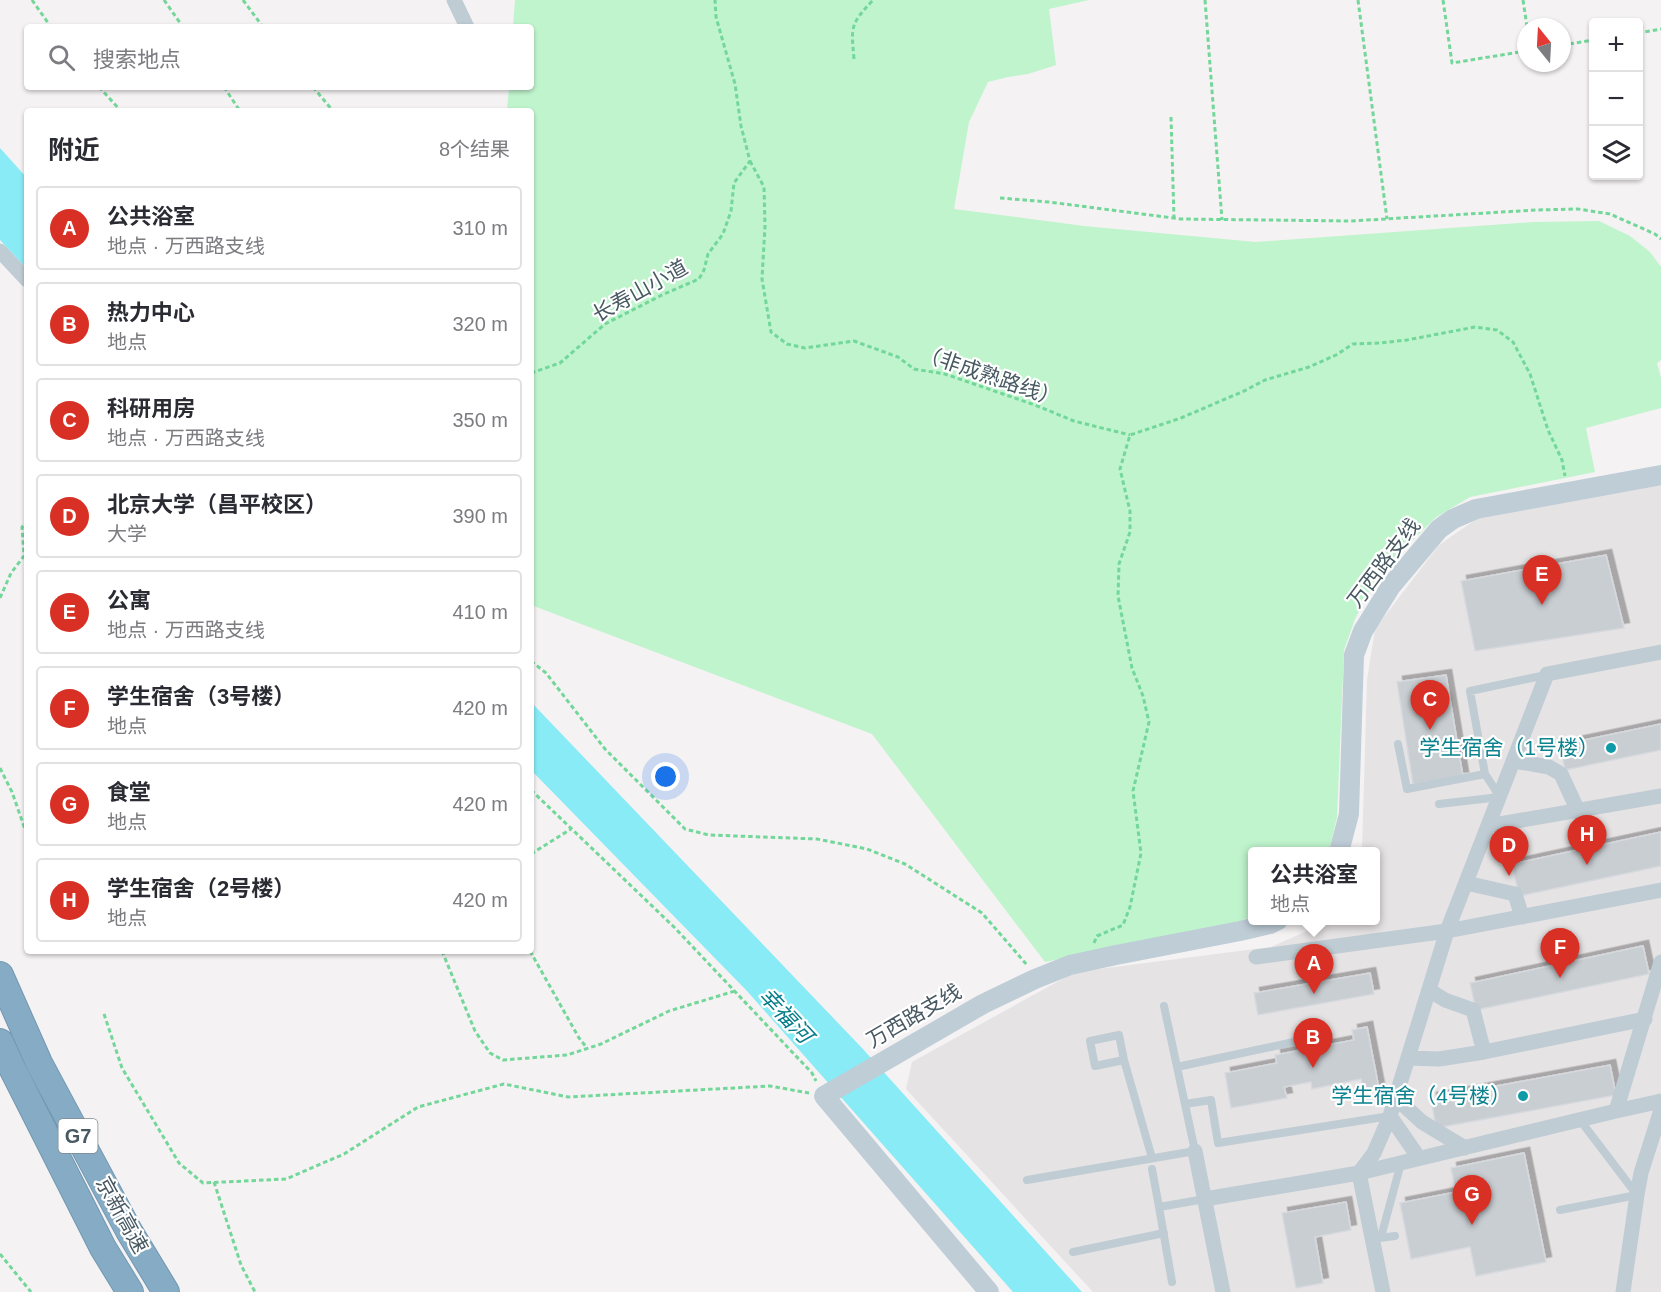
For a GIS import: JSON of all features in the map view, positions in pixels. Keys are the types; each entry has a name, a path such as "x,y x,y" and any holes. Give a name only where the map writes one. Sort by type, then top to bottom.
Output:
{"highway":[{"name":"京新高速","path":"0,975 39,1063 129,1231 166,1292"},
{"name":"京新高速","path":"0,1042 103,1248 130,1292"}],"street":[{"path":"454,0 465,24"},
{"path":"0,251 24,277"},
{"name":"万西路支线","path":"1340,847 1349,814 1354,655 1363,631 1391,586 1439,529 1453,519 1476,509 1661,475"},
{"path":"1359,1173 1374,1153 1390,1116 1447,931 1547,674 1661,652"},
{"path":"1514,761 1549,767 1561,774 1578,811"},
{"path":"1488,826 1661,796"},
{"path":"1466,883 1515,894 1522,917"},
{"path":"1256,957 1447,931 1661,890"},
{"name":"万西路支线","path":"825,1096 983,1004 1070,965 1266,925"},
{"path":"1616,1111 1657,986 1661,962"},
{"path":"1429,990 1445,1000 1473,1010 1484,1052"},
{"path":"1408,1058 1439,1059 1484,1052 1645,1019"},
{"path":"825,1096 990,1292"},
{"path":"1396,1098 1422,1122 1465,1148"},
{"path":"1205,1199 1359,1173 1661,1101"},
{"path":"1623,1292 1641,1173 1661,1110"},
{"path":"1390,1116 1419,1158"},
{"path":"1195,1151 1223,1292"},
{"path":"1359,1173 1377,1238 1383,1292"}],"lane":[{"path":"1439,804 1500,797 1485,774 1470,691 1547,674"},
{"path":"1398,744 1407,789 1485,774"},
{"path":"1027,1180 1195,1151 1164,1006"},
{"path":"1124,1060 1095,1066 1090,1041 1119,1035 1152,1158"},
{"path":"1177,1067 1303,1040"},
{"path":"1185,1104 1211,1100 1218,1143 1390,1116"},
{"path":"1560,1210 1637,1195 1580,1120"},
{"path":"1395,1236 1377,1238 1401,1162"},
{"path":"1152,1169 1172,1282"},
{"path":"1159,1207 1205,1199"},
{"path":"1073,1252 1164,1233"}],"path":[{"path":"32,0 49,24"},
{"path":"164,0 181,24"},
{"path":"243,0 261,24"},
{"path":"715,0 716,17 735,84 741,126 750,161"},
{"path":"854,59 852,30 859,15 873,0"},
{"path":"1205,0 1222,220"},
{"path":"1358,0 1386,219"},
{"path":"1443,0 1452,63 1517,52"},
{"path":"1524,0 1526,18"},
{"path":"1643,32 1661,29"},
{"path":"1571,44 1589,41"},
{"path":"102,90 118,108"},
{"path":"226,90 238,108"},
{"path":"316,90 330,108"},
{"path":"1172,117 1174,218"},
{"name":"长寿山小道","path":"534,372 560,363 605,324 699,279 708,254 723,234 731,211 734,183 750,161"},
{"name":"（非成熟路线）","path":"750,161 764,186 765,226 762,279 771,332 788,344 805,348 854,340 898,357 914,369 945,374 1074,421 1130,435"},
{"path":"1000,198 1070,204 1174,218 1222,220 1351,221 1578,208 1611,214 1656,234 1661,239"},
{"path":"1087,961 1097,936 1123,925 1130,908 1141,853 1133,791 1149,722 1143,696 1132,668 1118,596 1119,564 1130,532 1130,511 1120,470 1130,435 1181,418 1265,380 1309,367 1336,355 1353,344 1380,344 1475,327 1497,330 1514,342 1530,374 1548,430 1562,460 1569,492"},
{"path":"0,598 11,573 24,556 22,527 24,526"},
{"path":"534,663 546,673 605,749 685,829 709,835 818,838 867,849 905,864 982,913 1038,978"},
{"path":"0,768 24,825"},
{"path":"534,793 674,927 812,1073 825,1096"},
{"path":"534,852 571,829"},
{"path":"443,954 475,1031 490,1053 503,1060 567,1055 601,1044 669,1011 735,991"},
{"path":"532,954 579,1038 587,1048"},
{"path":"104,1014 122,1068 179,1163 203,1183 286,1179 344,1154 418,1107 504,1084 568,1097 770,1086 825,1096"},
{"path":"214,1182 241,1265 255,1292"},
{"path":"0,1254 31,1292"}],"shaded area":[{"path":"1661,483 1661,1292 1093,1292 906,1089 912,1062 1075,972 1271,947 1319,925 1380,925 1380,847 1362,847 1367,680 1375,629 1439,545 1478,518"}],"green space":[{"path":"515,0 1089,0 1049,9 1056,65 1028,74 988,82 969,122 954,209 1084,226 1256,242 1534,222 1599,221 1630,236 1650,252 1661,267 1661,360 1657,363 1661,378 1661,408 1586,428 1595,472 1470,497 1435,518 1400,553 1370,589 1355,619 1344,650 1337,817 1330,847 1248,847 1248,918 1045,962 872,734 534,606 534,108 507,108 509,90 534,90 534,24 513,24"}],"water":[{"path":"0,148 24,175 24,266 0,240"},
{"name":"幸福河","path":"534,705 862,1048 1082,1292 1013,1292 747,991 534,773"}],"building":[{"path":"1606,555 1624,628 1475,651 1461,581"},
{"path":"1446,675 1463,777 1413,784 1397,682"},
{"name":"学生宿舍（1号楼）","path":"1661,724 1661,750 1565,770 1560,745"},
{"path":"1661,832 1661,866 1519,896 1512,864"},
{"path":"1643,946 1649,974 1476,1010 1470,983"},
{"path":"1370,973 1374,994 1258,1015 1254,993"},
{"path":"1367,1027 1379,1089 1364,1092 1361,1079 1312,1089 1311,1082 1284,1087 1287,1098 1231,1108 1225,1073 1277,1063 1275,1055 1354,1040 1352,1030"},
{"name":"学生宿舍（4号楼）","path":"1610,1065 1616,1095 1436,1128 1431,1098"},
{"path":"1524,1153 1546,1262 1476,1276 1470,1247 1411,1259 1400,1203 1456,1192 1451,1168"},
{"path":"1346,1202 1351,1230 1315,1237 1323,1283 1296,1288 1282,1213"}],"place":[{"name":"公寓","path":"1542,605"},
{"name":"科研用房","path":"1430,730"},
{"name":"学生宿舍（1号楼）","path":"1611,748"},
{"name":"学生宿舍（2号楼）","path":"1587,865"},
{"name":"北京大学（昌平校区）","path":"1509,876"},
{"name":"学生宿舍（3号楼）","path":"1560,978"},
{"name":"公共浴室","path":"1314,994"},
{"name":"热力中心","path":"1313,1068"},
{"name":"学生宿舍（4号楼）","path":"1523,1096"},
{"name":"食堂","path":"1472,1225"}]}
